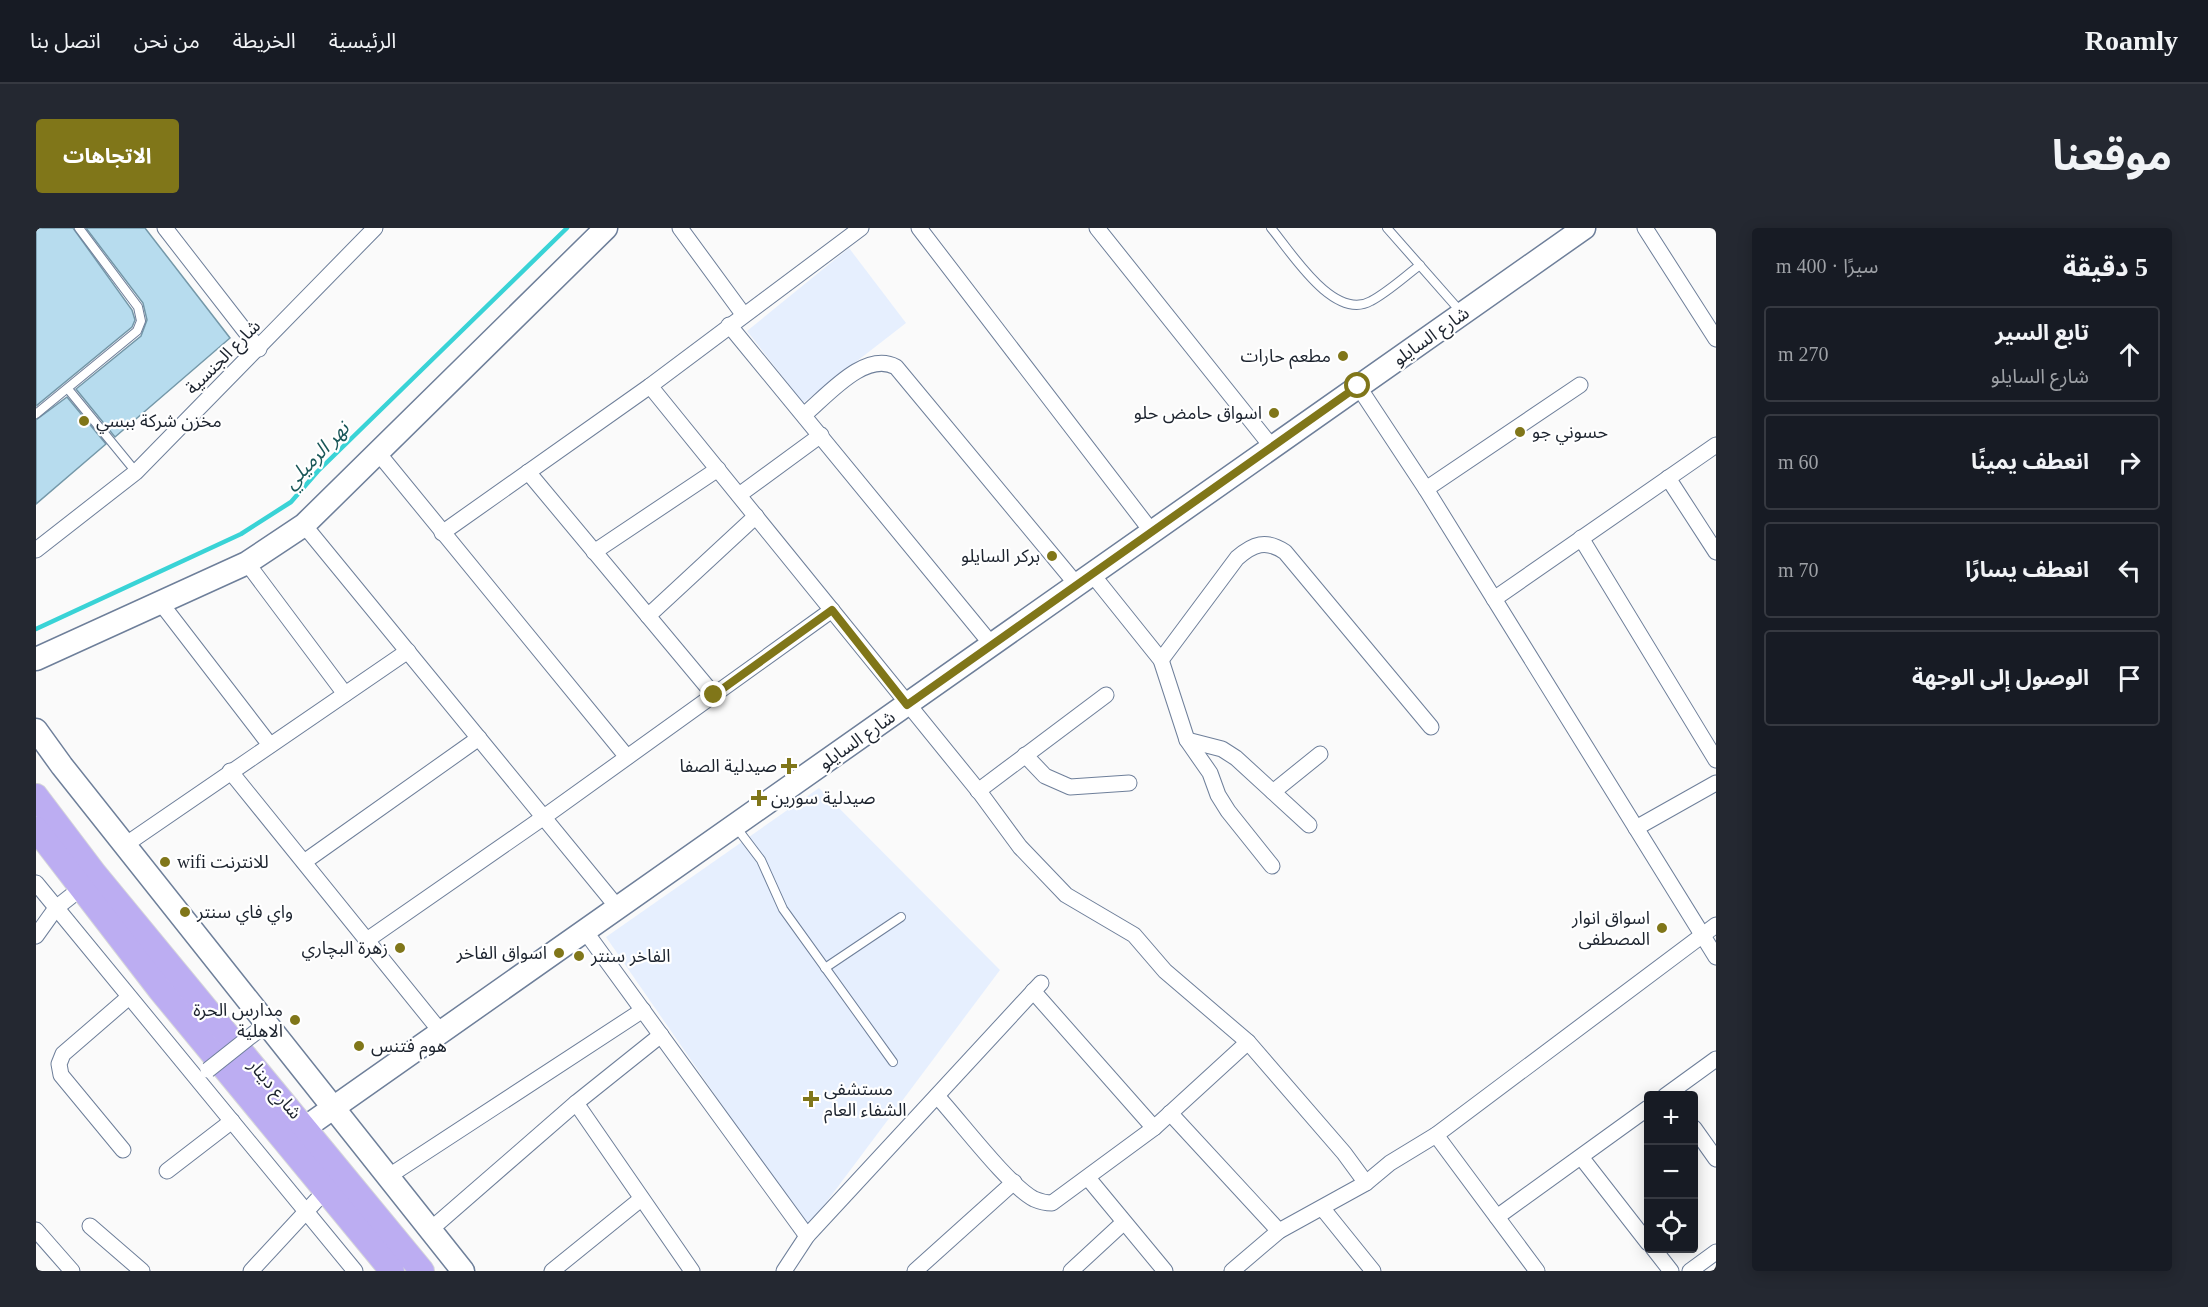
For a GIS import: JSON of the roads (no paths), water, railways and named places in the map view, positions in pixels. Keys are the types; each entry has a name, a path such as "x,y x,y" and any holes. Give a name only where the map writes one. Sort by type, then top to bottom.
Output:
{"main road":[{"name":"شارع دينار","path":"36,796 95,874 306,1127 422,1271"},
{"name":"شارع دينار","path":"36,829 80,889 392,1271"}],"street":[{"path":"165,228 259,350"},
{"name":"شارع الجنسية","path":"36,550 136,472 259,350 375,228"},
{"path":"36,659 247,563 304,525 379,454 606,228"},
{"path":"680,228 743,314"},
{"path":"442,533 650,386 845,233 861,228"},
{"path":"919,228 1152,532"},
{"path":"1097,228 1272,447"},
{"name":"شارع السايلو","path":"306,1127 1584,228"},
{"path":"1645,228 1716,339"},
{"path":"729,325 992,645"},
{"path":"804,415 868,364 888,362 896,367 1085,579 1161,660 1187,740 1210,773 1218,795 1228,811 1272,866"},
{"path":"1426,489 1580,385"},
{"path":"650,386 978,790 1020,847 1066,896 1134,935 1165,971 1248,1042 1344,1153 1366,1183"},
{"path":"1358,386 1426,489 1716,957"},
{"path":"739,495 820,435"},
{"path":"1494,599 1716,445"},
{"path":"379,454 627,757"},
{"path":"594,552 718,469"},
{"path":"528,472 714,695"},
{"path":"1668,478 1716,552"},
{"path":"648,616 756,516"},
{"path":"304,525 618,908"},
{"path":"1581,538 1716,760"},
{"path":"1161,660 1237,558 1250,547 1260,544 1274,545 1285,552 1431,727"},
{"path":"247,563 345,694"},
{"path":"160,602 270,745"},
{"path":"367,940 544,817 832,610"},
{"path":"125,845 408,651"},
{"path":"978,790 1106,695"},
{"path":"36,730 463,1271"},
{"path":"304,862 479,738"},
{"path":"1187,740 1222,749 1236,758 1309,825"},
{"path":"1273,792 1320,754"},
{"path":"1025,755 1045,776 1071,787 1129,783"},
{"path":"230,771 441,1032"},
{"path":"1636,828 1716,783"},
{"path":"36,882 355,1271"},
{"path":"36,936 56,908 80,889"},
{"path":"1232,1271 1279,1231 1323,1209 1366,1183 1390,1162 1436,1135 1716,925"},
{"path":"585,931 807,1236"},
{"path":"784,1271 807,1236 1037,987 1154,1128"},
{"path":"123,1150 61,1075 59,1064 63,1054 129,997"},
{"path":"389,1176 643,1010"},
{"path":"208,1070 256,1032"},
{"path":"430,1230 576,1103 661,1035"},
{"path":"937,1096 1014,1182 1032,1198 1043,1203 1052,1203 1154,1128 1248,1042"},
{"path":"1673,1091 1716,1059"},
{"path":"576,1103 692,1271"},
{"path":"1497,1217 1644,1111"},
{"path":"1170,1113 1279,1231"},
{"path":"167,1171 232,1121"},
{"path":"1698,1134 1716,1159"},
{"path":"1436,1135 1537,1271"},
{"path":"1581,1157 1644,1238"},
{"path":"1088,1178 1123,1223 1166,1271"},
{"path":"915,1271 1014,1182"},
{"path":"251,1271 326,1190"},
{"path":"552,1271 641,1199"},
{"path":"1323,1209 1373,1271"},
{"path":"1071,1271 1123,1223"},
{"path":"90,1226 142,1271"},
{"path":"36,1230 72,1271"},
{"path":"1690,1271 1716,1252"},
{"path":"1657,1253 1671,1271"}],"lane":[{"path":"36,414 137,331 141,321 138,307 79,228"},
{"path":"1271,228 1323,291 1346,305 1370,303 1420,265"},
{"path":"1387,228 1463,313"},
{"path":"68,389 136,472"},
{"path":"735,825 761,860 783,909 893,1062"},
{"path":"825,968 901,917"}],"waterway":[{"name":"نهر الرميلي","path":"36,629 241,534 291,502 318,471 567,228"}],"place":[{"name":"مطعم حارات","path":"1343,356"},
{"name":"اسواق حامض حلو","path":"1274,413"},
{"name":"مخزن شركة ببسي","path":"84,421"},
{"name":"حسوني جو","path":"1520,432"},
{"name":"بركر السايلو","path":"1052,556"},
{"name":"صيدلية الصفا","path":"789,766"},
{"name":"صيدلية سورين","path":"759,798"},
{"name":"wifi للانترنت","path":"165,862"},
{"name":"واي فاي سنتر","path":"185,912"},
{"name":"اسواق انوار المصطفى","path":"1662,928"},
{"name":"زهرة البچاري","path":"400,948"},
{"name":"اسواق الفاخر","path":"559,953"},
{"name":"الفاخر سنتر","path":"579,956"},
{"name":"مدارس الحرة الاهلية","path":"295,1020"},
{"name":"هوم فتنس","path":"359,1046"},
{"name":"مستشفى الشفاء العام","path":"811,1099"}]}
